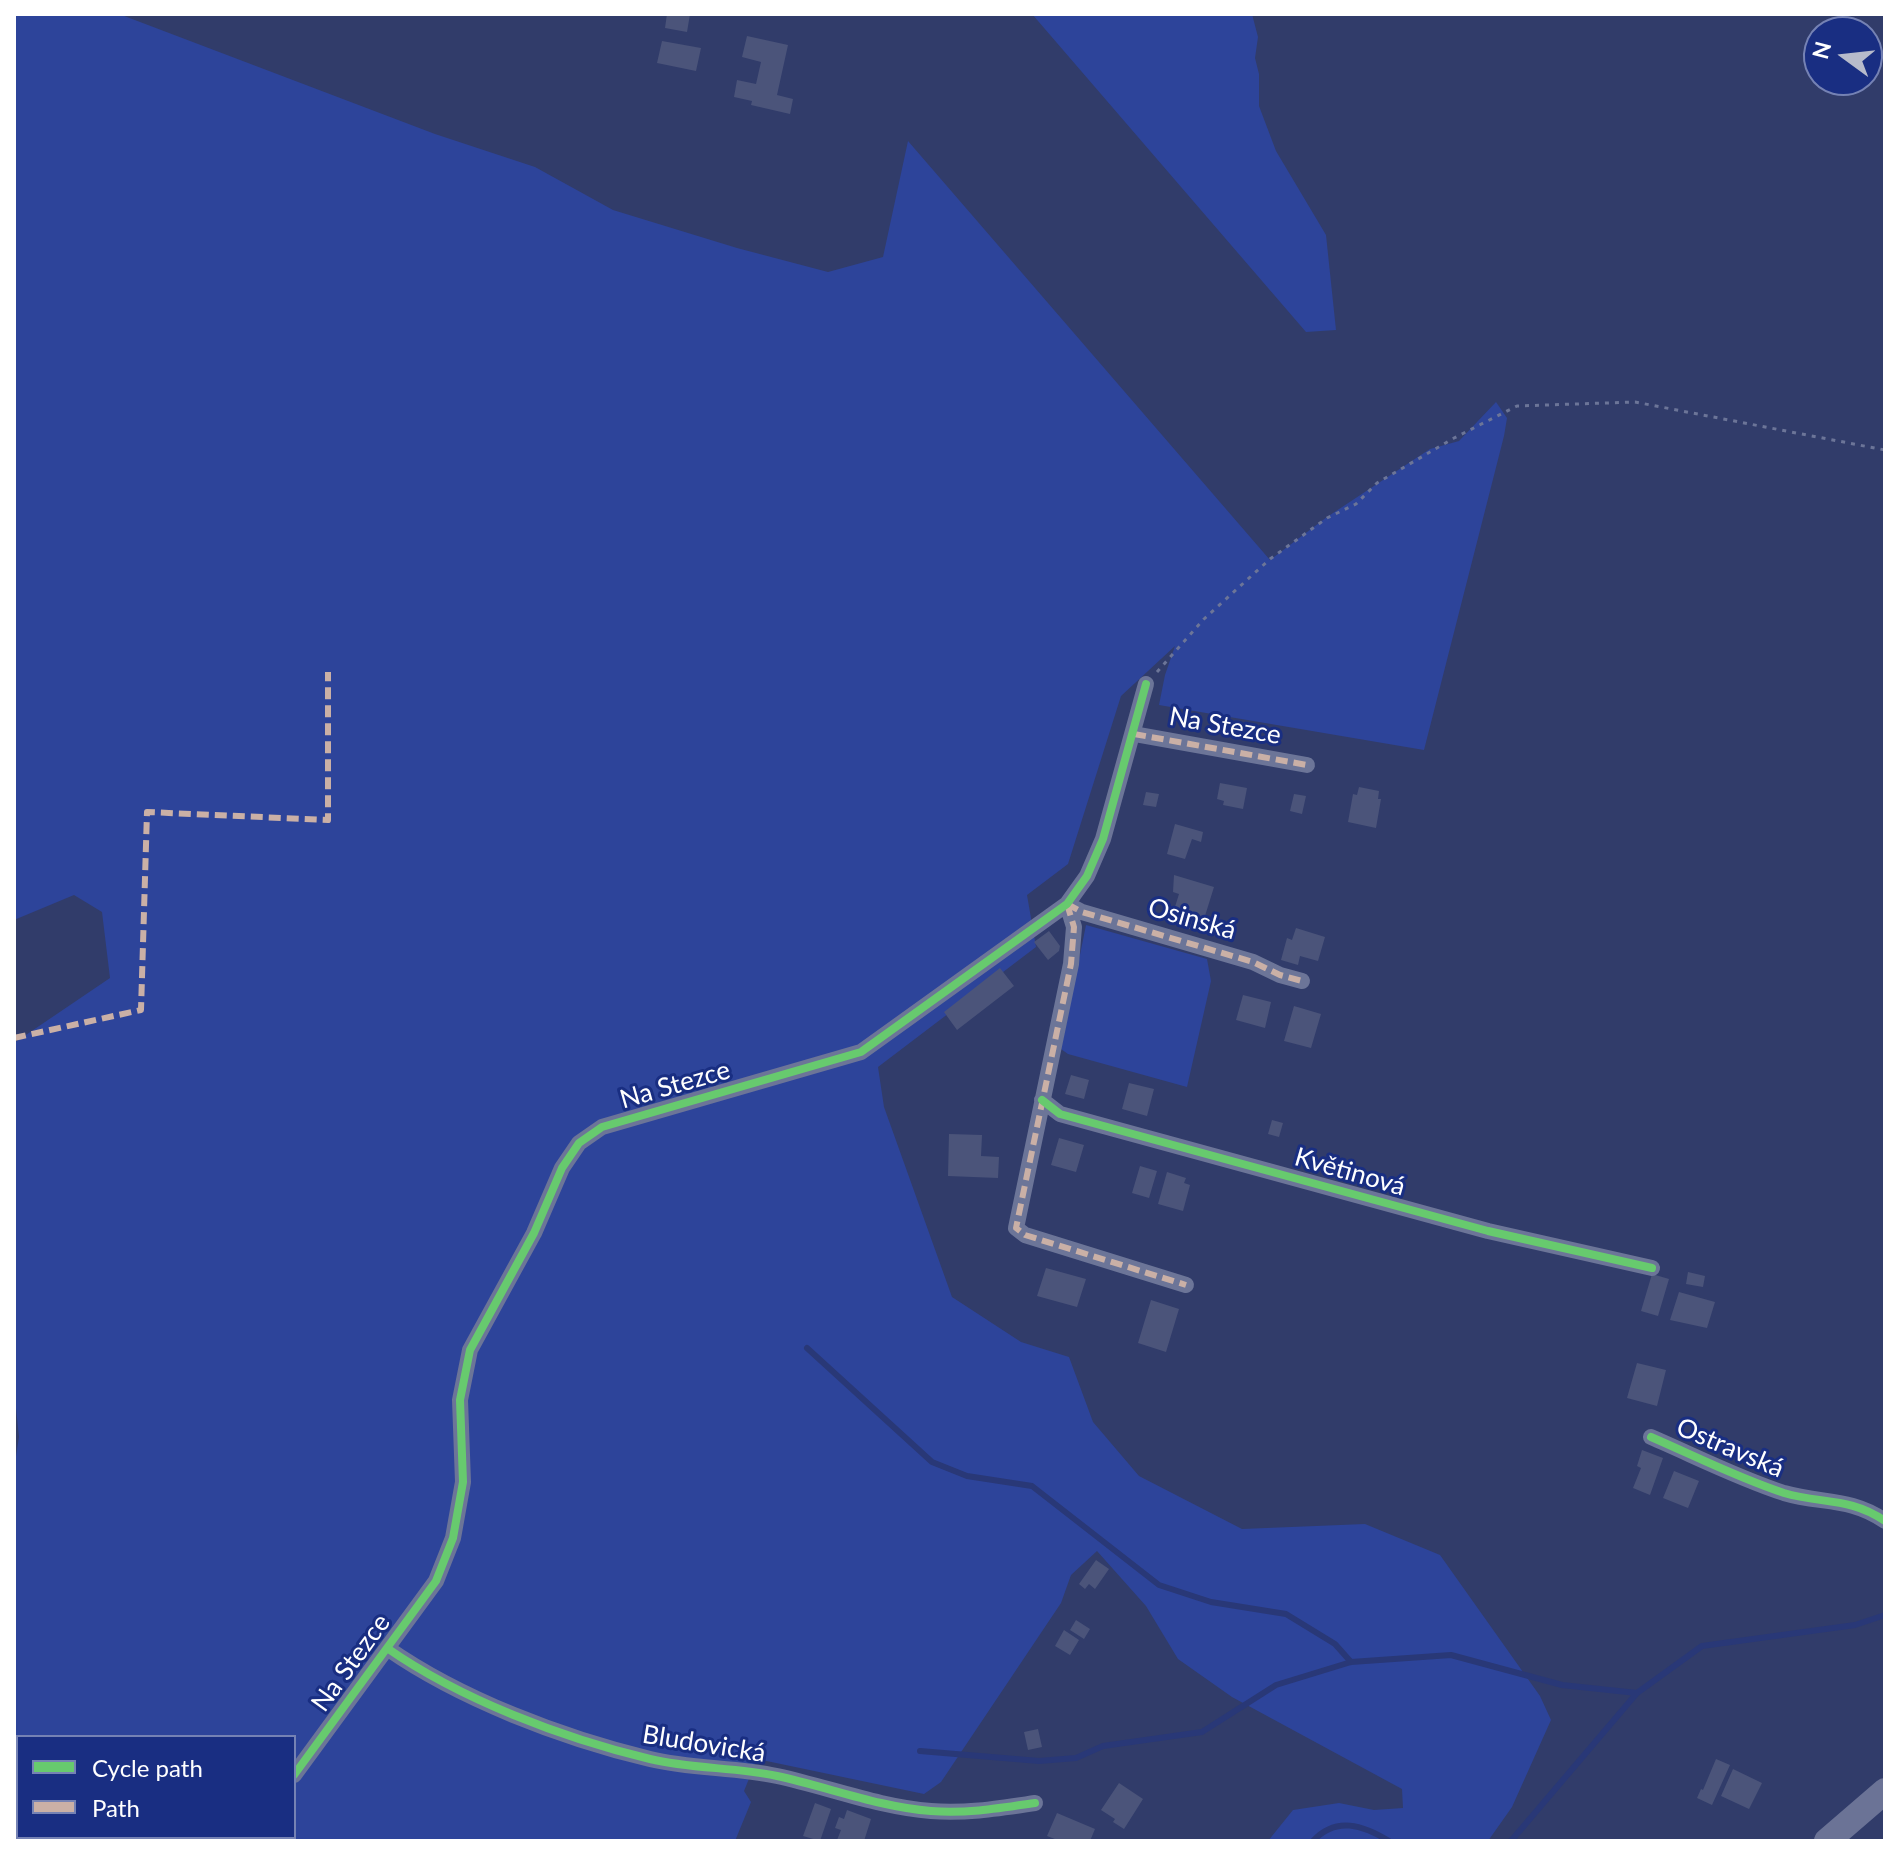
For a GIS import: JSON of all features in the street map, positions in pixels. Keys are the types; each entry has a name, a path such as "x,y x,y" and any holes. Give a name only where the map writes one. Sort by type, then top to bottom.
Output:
{"main road":[{"path":"1842,1836 1885,1791"}],"street":[{"name":"Na Stezce","path":"296,1772 436,1581 453,1538 463,1482 460,1400 470,1350 491,1306 534,1233 562,1168 579,1143 602,1127 861,1052 1067,904 1087,876 1103,839 1146,684"},
{"name":"Na Stezce","path":"1134,734 1307,765"},
{"name":"Osinská","path":"1067,904 1082,912 1253,962 1302,981"},
{"path":"1067,904 1074,927 1074,942 1016,1228 1018,1232 1186,1285"},
{"name":"Květinová","path":"1042,1100 1060,1114 1098,1125 1488,1231 1652,1268"},
{"name":"Ostravská","path":"1651,1437 1757,1484 1792,1495 1843,1501 1868,1509 1885,1521"},
{"name":"Bludovická","path":"387,1648 413,1666 473,1697 584,1740 651,1759 774,1775 927,1811 1035,1803"}],"path":[{"path":"1146,684 1204,619 1270,559 1327,518 1356,504 1377,483 1517,406 1635,402 1885,450"}],"shaded area":[{"path":"14,14 119,14 435,134 535,167 613,210 828,272 883,257 908,141 1270,560 1327,517 1430,449 1459,441 1496,402 1507,418 1504,436 1424,750 1159,705 1175,646 1121,696 1068,864 1027,895 1036,947 878,1067 884,1107 952,1297 1021,1342 1069,1357 1093,1422 1139,1476 1242,1529 1365,1524 1440,1555 1540,1696 1551,1720 1512,1807 1488,1841 1268,1841 1293,1810 1339,1803 1374,1810 1403,1808 1402,1789 1232,1697 1178,1659 1146,1606 1097,1551 1071,1575 1061,1603 941,1782 924,1794 757,1759 744,1791 751,1802 735,1841 14,1841 14,1469 19,1437 14,1389 14,1043 110,978 102,912 74,895 14,920"},
{"path":"1032,14 1252,14 1258,37 1255,58 1259,74 1259,106 1276,151 1326,235 1336,330 1306,332"},
{"path":"1086,925 1207,959 1211,981 1187,1087 1068,1054 1061,1049"}],"building":[{"path":"667,14 690,14 687,32 665,28"},
{"path":"747,36 788,45 777,95 793,99 790,114 751,105 752,101 734,97 737,80 756,84 761,62 742,57"},
{"path":"662,41 701,48 696,71 657,63"},
{"path":"1220,783 1247,788 1243,809 1223,805 1224,801 1217,799"},
{"path":"1359,787 1379,791 1378,799 1381,799 1376,828 1348,822 1353,794 1357,795"},
{"path":"1146,792 1159,794 1156,807 1143,805"},
{"path":"1294,794 1306,796 1302,814 1290,811"},
{"path":"1175,824 1203,832 1201,842 1192,839 1185,859 1167,854"},
{"path":"1174,875 1214,887 1200,932 1170,923 1179,894 1173,892"},
{"path":"1296,928 1325,937 1318,961 1300,956 1298,965 1281,960 1287,938 1292,940"},
{"path":"1049,931 1060,946 1059,951 1048,960 1034,942"},
{"path":"1000,968 1014,986 957,1030 944,1012"},
{"path":"1243,995 1271,1002 1265,1028 1236,1020"},
{"path":"1294,1006 1321,1014 1311,1048 1284,1041"},
{"path":"1071,1075 1089,1080 1084,1099 1065,1094"},
{"path":"1129,1083 1154,1089 1147,1116 1122,1109"},
{"path":"1272,1120 1283,1123 1279,1137 1268,1134"},
{"path":"949,1134 982,1135 981,1156 999,1157 998,1178 948,1176"},
{"path":"1059,1138 1084,1145 1076,1172 1051,1165"},
{"path":"1140,1166 1157,1171 1149,1198 1132,1193"},
{"path":"1167,1172 1186,1178 1184,1183 1190,1185 1183,1211 1158,1204"},
{"path":"1046,1268 1086,1279 1077,1307 1037,1296"},
{"path":"1688,1272 1705,1276 1703,1287 1686,1284"},
{"path":"1652,1274 1669,1279 1658,1316 1641,1311"},
{"path":"1679,1292 1715,1302 1707,1328 1670,1320"},
{"path":"1151,1300 1179,1309 1166,1352 1138,1343"},
{"path":"1637,1363 1666,1370 1657,1406 1627,1398"},
{"path":"1642,1450 1663,1458 1650,1495 1633,1488 1641,1468 1637,1466"},
{"path":"1674,1471 1699,1481 1688,1508 1663,1498"},
{"path":"1096,1560 1109,1569 1095,1589 1089,1584 1085,1589 1079,1584"},
{"path":"1076,1620 1090,1629 1084,1639 1070,1630"},
{"path":"1064,1630 1079,1640 1070,1655 1055,1646"},
{"path":"1038,1729 1042,1747 1028,1750 1024,1732"},
{"path":"1716,1759 1730,1765 1712,1805 1697,1798"},
{"path":"1733,1769 1762,1783 1749,1809 1721,1796"},
{"path":"1119,1783 1143,1799 1124,1829 1101,1810"},
{"path":"815,1803 831,1809 820,1841 803,1836"},
{"path":"847,1810 871,1819 864,1841 837,1840 841,1830 835,1828 839,1817 844,1819"},
{"path":"1057,1813 1095,1829 1090,1841 1060,1841 1047,1836"}],"waterway":[{"path":"807,1348 932,1462 967,1476 1032,1486 1159,1585 1211,1602 1286,1614 1335,1644 1351,1662"},
{"path":"920,1751 1039,1761 1076,1758 1103,1746 1202,1732 1276,1685 1351,1662 1451,1655 1562,1685 1637,1693 1702,1646 1855,1625 1885,1615"},
{"path":"1511,1841 1637,1693"},
{"path":"1313,1841 1322,1833 1340,1826 1360,1827 1389,1841"}],"marked path":[{"path":"14,1038 141,1010 147,812 328,820 328,672"},
{"path":"1134,734 1307,765"},
{"path":"1067,904 1074,927 1071,964 1016,1228 1025,1235 1186,1285"},
{"path":"1067,904 1082,912 1253,962 1302,981"}],"cycle path":[{"path":"296,1772 436,1581 453,1538 463,1482 460,1400 470,1350 534,1233 562,1168 579,1143 602,1127 861,1052 1067,904 1087,876 1103,839 1146,684"},
{"path":"1042,1100 1060,1114 1488,1231 1652,1268"},
{"path":"1651,1437 1767,1487 1847,1504 1885,1521"},
{"path":"387,1648 447,1684 513,1715 582,1740 650,1759 777,1776 912,1809 970,1811 1035,1803"}]}
